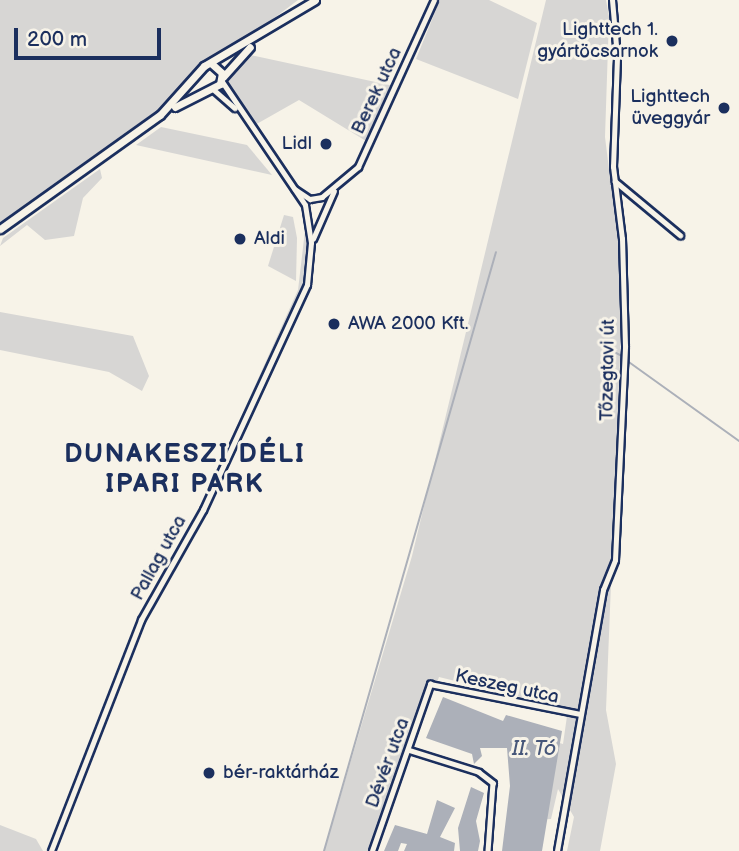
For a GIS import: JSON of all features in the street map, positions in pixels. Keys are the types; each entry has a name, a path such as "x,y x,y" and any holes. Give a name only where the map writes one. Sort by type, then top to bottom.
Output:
{"main road":[{"path":"160,115 199,72 256,41 315,0"},
{"path":"0,229 160,115 210,88 222,79 256,41"},
{"path":"212,64 222,79"},
{"path":"199,72 210,88"}],"street":[{"name":"Berek utca","path":"304,205 336,188 358,167 434,0"},
{"name":"Tőzegtavi út","path":"558,851 603,590 615,559 625,346 614,181 612,0"},
{"path":"222,79 238,110 304,205 310,219 320,220"},
{"path":"210,88 238,110"},
{"path":"614,181 680,235"},
{"path":"286,182 326,208"},
{"name":"Berek utca","path":"320,220 336,188"},
{"name":"Pallag utca","path":"310,219 311,243"},
{"name":"Pallag utca","path":"51,851 141,620 203,510 300,304 311,243 320,220"},
{"name":"Keszeg utca","path":"430,684 580,714"},
{"name":"Dévér utca","path":"372,851 430,684"},
{"path":"409,750 479,772 493,783 495,797 488,851"}],"shaded area":[{"path":"0,0 298,0 220,59 200,63 164,107 0,224"},
{"path":"440,0 489,0 537,23 518,99 416,59"},
{"path":"546,0 606,0 609,17 605,137 620,258 620,357 606,710 616,764 600,851 567,851 574,817 558,789 551,819 529,820 512,729 563,744 568,709 439,677 375,851 324,851 412,556"},
{"path":"250,55 394,86 366,141 299,100 253,126 227,83"},
{"path":"161,127 247,145 272,175 136,145"},
{"path":"100,169 102,178 83,198 74,236 45,240 27,225 0,246 3,238"},
{"path":"284,215 293,217 297,238 296,281 268,266"},
{"path":"306,222 308,261 302,289 203,501 298,290"},
{"path":"0,312 133,336 149,376 142,391 109,372 0,350"},
{"path":"0,825 36,839 43,851 0,851"}],"water":[{"name":"II. Tó","path":"443,697 503,721 506,715 562,731 542,851 502,851 510,786 507,748 480,748 482,756 474,764 472,754 426,738"},
{"path":"471,787 484,793 476,821 480,841 478,851 460,851 458,828"},
{"path":"437,800 455,808 440,837 455,843 454,851 404,851 407,844 401,843 398,851 384,851 395,825 427,834"}],"waterway":[{"path":"324,851 496,252"},
{"path":"616,353 622,356"},
{"path":"626,360 739,441"}],"place":[{"name":"Lighttech 1. gyártöcsarnok","path":"672,41"},
{"name":"Lighttech üveggyár","path":"724,108"},
{"name":"Lidl","path":"326,144"},
{"name":"Aldi","path":"240,239"},
{"name":"AWA 2000 Kft.","path":"334,324"},
{"name":"bér-raktárház","path":"209,773"}],"district":[{"name":"DUNAKESZI DÉLI IPARI PARK","path":"185,470"}]}
